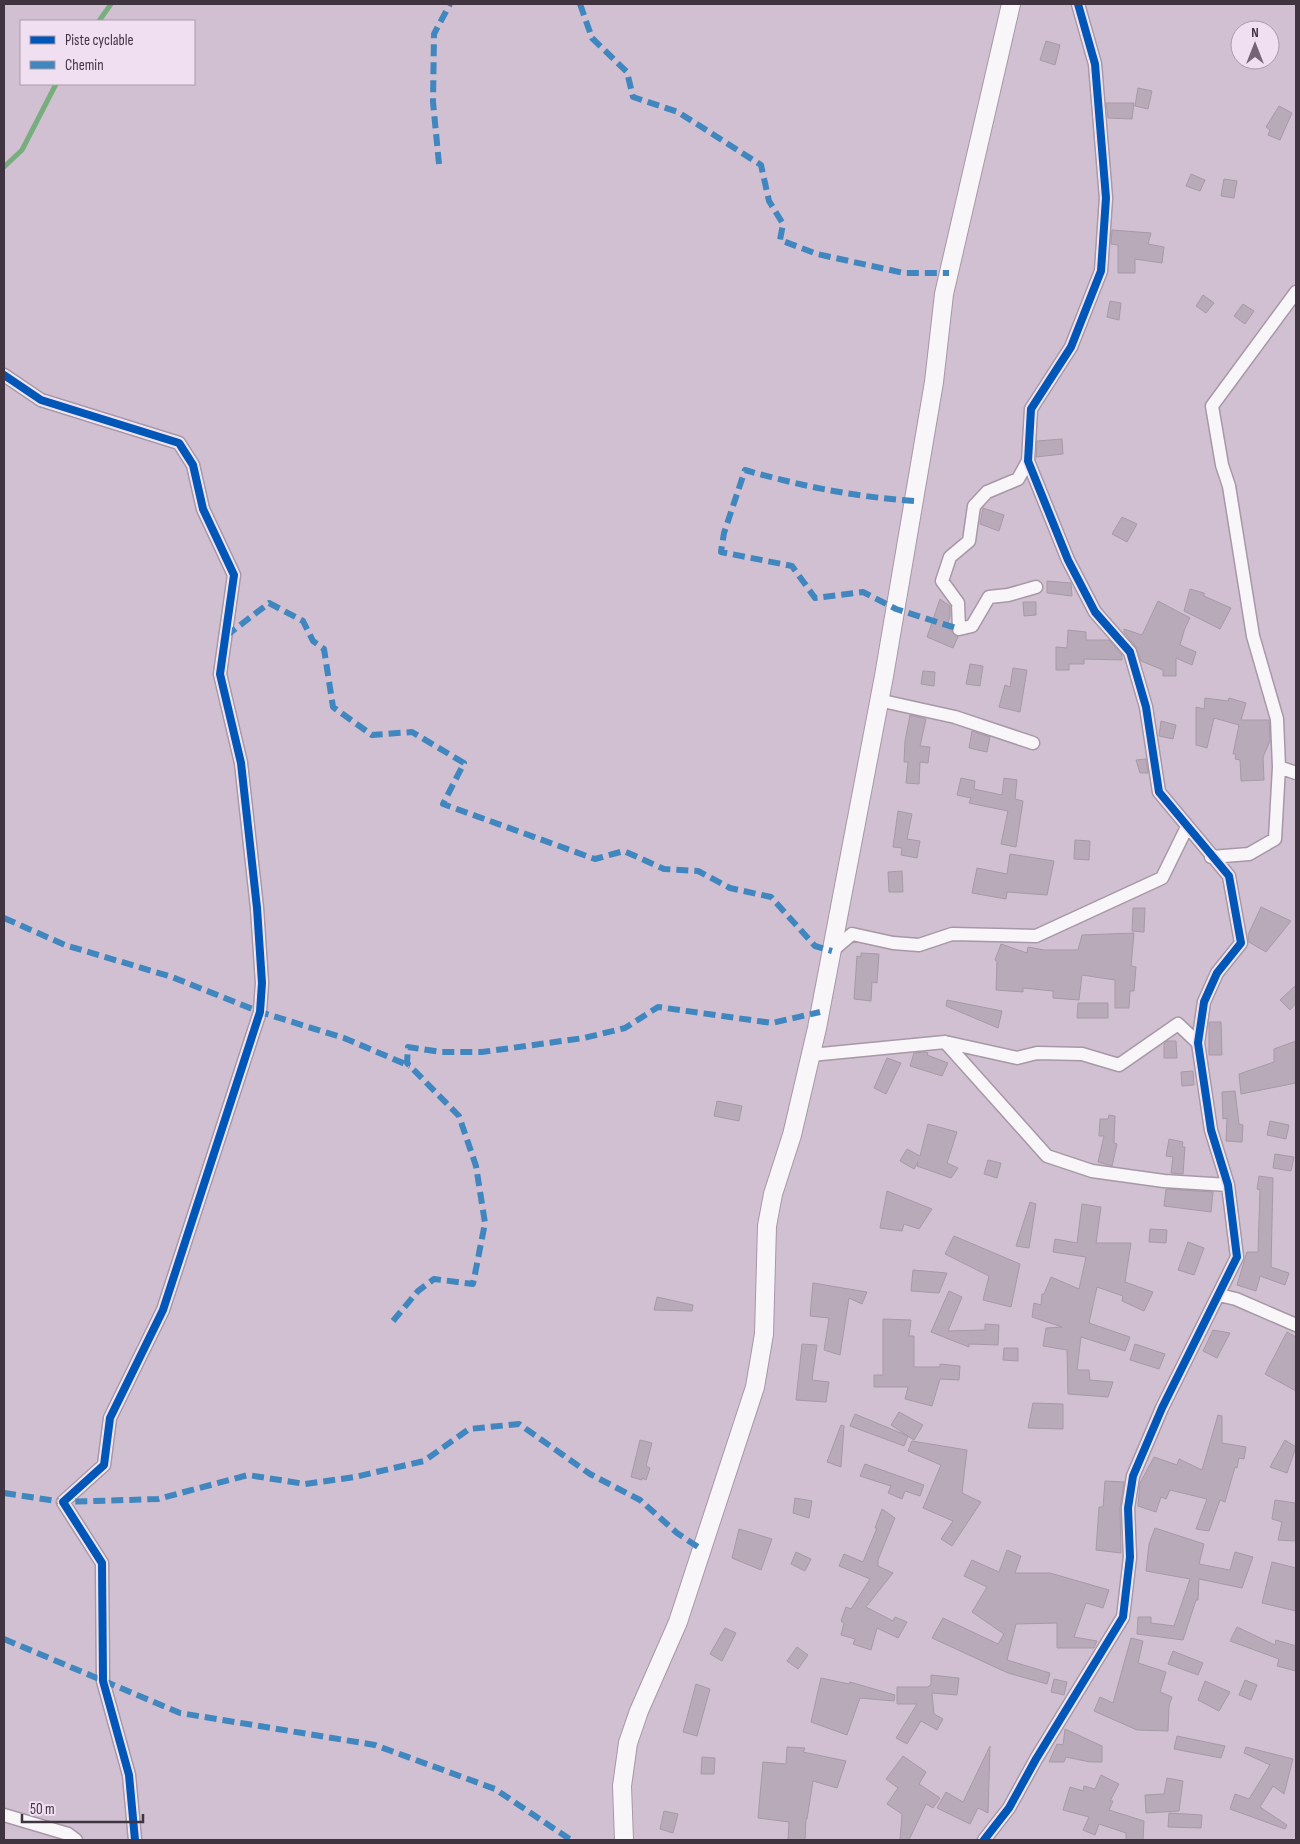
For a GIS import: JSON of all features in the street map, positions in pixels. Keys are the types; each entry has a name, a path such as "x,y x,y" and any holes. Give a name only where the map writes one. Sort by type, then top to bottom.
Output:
{"main road":[{"path":"624,1840 622,1786 628,1743 639,1711 678,1622 755,1388 764,1334 767,1226 773,1194 792,1135 811,1055 832,951 934,382 944,294 1011,4"}],"street":[{"path":"984,1840 1010,1808 1036,1759 1123,1617 1130,1557 1128,1508 1133,1476 1162,1408 1237,1257 1228,1185 1212,1130 1198,1042 1208,995 1217,973 1241,943 1229,876 1159,792 1146,707 1130,652 1095,612 1068,560 1028,461 1031,409 1071,346 1100,271 1106,198 1095,64 1078,4"},
{"path":"1212,857 1249,854 1275,839 1279,767 1277,719 1253,636 1229,486 1222,464 1212,406 1296,292"},
{"path":"4,375 41,400 179,443 193,465 203,509 234,575 220,674 241,763 257,917 262,983 260,1012 163,1310 110,1418 104,1464 63,1502 102,1563 103,1681 129,1775 135,1840"},
{"path":"1028,461 1018,479 987,492 974,506 969,541 950,557 942,581 958,603 959,629 972,626 989,597 1008,595 1036,587"},
{"path":"878,700 954,717 1033,743"},
{"path":"1279,767 1296,773"},
{"path":"832,951 852,934 893,943 919,945 952,934 1036,936 1162,878 1187,827"},
{"path":"811,1055 945,1042 1017,1058 1037,1053 1082,1054 1118,1065 1178,1024 1198,1042"},
{"path":"945,1042 1047,1156 1092,1171 1164,1181 1228,1185"},
{"path":"1219,1295 1236,1299 1296,1325"},
{"path":"4,1815 68,1834 76,1840"}],"building":[{"path":"1046,41 1060,45 1055,65 1040,60"},
{"path":"1138,88 1152,91 1148,109 1135,106"},
{"path":"1106,103 1134,103 1132,119 1108,118"},
{"path":"1279,106 1292,113 1280,140 1268,135 1270,130 1266,127"},
{"path":"1191,174 1205,180 1200,191 1186,186"},
{"path":"1224,179 1237,181 1234,198 1221,196"},
{"path":"1112,230 1151,233 1148,244 1164,247 1162,263 1135,259 1135,273 1118,273 1118,245 1111,244"},
{"path":"1203,295 1214,303 1206,313 1196,306"},
{"path":"1110,301 1121,303 1119,320 1107,317"},
{"path":"1243,304 1254,311 1245,324 1234,316"},
{"path":"1062,439 1063,454 1036,457 1037,441"},
{"path":"983,508 1004,515 999,531 980,524"},
{"path":"1122,517 1137,524 1127,542 1112,534"},
{"path":"1047,581 1071,583 1072,596 1047,593"},
{"path":"1190,589 1204,593 1204,596 1231,608 1220,629 1184,611"},
{"path":"940,599 950,606 947,627 958,637 953,648 927,637"},
{"path":"1158,601 1190,618 1180,645 1196,652 1192,665 1176,658 1176,676 1163,676 1163,670 1141,661 1136,647 1124,632 1124,629 1142,635"},
{"path":"1023,602 1036,602 1036,615 1024,616"},
{"path":"1068,630 1086,632 1086,640 1109,640 1122,655 1122,660 1084,659 1084,664 1069,664 1069,670 1056,670 1056,647 1067,648"},
{"path":"970,664 983,666 980,686 966,684"},
{"path":"1013,668 1027,670 1020,712 999,707 1005,685 1010,687"},
{"path":"923,671 935,672 934,686 921,684"},
{"path":"1205,698 1228,701 1229,698 1246,703 1241,720 1269,720 1270,741 1263,757 1264,780 1241,781 1240,760 1235,759 1236,754 1233,754 1239,725 1214,718 1207,748 1196,745 1196,707 1204,709"},
{"path":"910,715 926,719 920,746 930,747 928,763 920,762 919,784 906,783 908,762 904,762 905,741"},
{"path":"1161,721 1176,725 1173,739 1159,736"},
{"path":"972,731 990,737 987,752 969,748"},
{"path":"1146,759 1148,773 1140,773 1136,760"},
{"path":"961,778 975,781 974,789 1002,795 1004,778 1017,780 1015,799 1023,801 1016,847 1001,844 1008,811 969,803 971,798 957,795"},
{"path":"898,811 912,814 907,839 920,841 917,858 901,855 902,848 893,847"},
{"path":"1075,840 1090,841 1089,860 1074,859"},
{"path":"1010,854 1054,861 1047,895 1007,892 1006,899 972,893 977,868 1007,874"},
{"path":"902,871 903,892 889,892 888,872"},
{"path":"1261,907 1291,921 1266,952 1249,942 1248,935"},
{"path":"1133,908 1145,908 1144,932 1132,931"},
{"path":"1134,933 1131,966 1136,967 1134,991 1130,991 1129,1008 1115,1008 1115,980 1082,975 1079,1000 1053,998 1053,991 1023,988 1023,992 996,990 997,961 995,960 1001,944 1027,953 1028,947 1044,950 1078,950 1082,935"},
{"path":"861,953 879,954 877,983 872,982 871,1001 854,999 857,956 861,957"},
{"path":"1296,985 1296,1003 1290,1010 1280,1000"},
{"path":"947,1000 1002,1011 998,1028 946,1006"},
{"path":"1078,1003 1108,1003 1108,1018 1077,1018"},
{"path":"1209,1022 1221,1022 1222,1055 1209,1055"},
{"path":"1167,1041 1176,1041 1177,1058 1164,1058 1164,1044"},
{"path":"1296,1041 1296,1083 1241,1094 1239,1074 1274,1062 1274,1049"},
{"path":"914,1053 928,1053 927,1055 948,1063 942,1076 910,1066"},
{"path":"887,1058 901,1063 886,1094 874,1088"},
{"path":"1193,1071 1194,1085 1182,1086 1181,1072"},
{"path":"1235,1091 1239,1124 1243,1125 1242,1142 1226,1141 1227,1118 1223,1119 1222,1092"},
{"path":"717,1101 742,1106 739,1121 714,1116"},
{"path":"1109,1115 1115,1116 1114,1143 1117,1144 1112,1166 1098,1162 1104,1136 1099,1136 1100,1119 1108,1119"},
{"path":"1270,1121 1289,1125 1286,1139 1267,1135"},
{"path":"928,1124 957,1132 947,1163 958,1168 951,1178 917,1166 918,1162 914,1169 900,1161 907,1149 920,1156"},
{"path":"1169,1139 1183,1142 1182,1147 1185,1147 1183,1174 1171,1173 1173,1157 1166,1156"},
{"path":"1275,1154 1294,1157 1291,1171 1273,1168"},
{"path":"988,1160 1001,1163 997,1178 984,1174"},
{"path":"1259,1176 1273,1178 1271,1267 1289,1273 1285,1285 1260,1276 1256,1291 1237,1285 1247,1252 1258,1252 1260,1190 1257,1189"},
{"path":"1166,1189 1213,1192 1211,1212 1164,1206"},
{"path":"887,1191 932,1209 919,1229 904,1224 902,1231 880,1228"},
{"path":"1030,1202 1036,1204 1029,1248 1016,1246"},
{"path":"1082,1204 1101,1207 1096,1243 1131,1243 1125,1282 1153,1292 1144,1311 1122,1301 1123,1296 1097,1287 1089,1323 1130,1337 1125,1351 1081,1337 1077,1370 1089,1370 1090,1380 1113,1382 1108,1397 1068,1394 1067,1350 1043,1346 1046,1328 1062,1327 1032,1317 1034,1303 1041,1305 1042,1294 1044,1294 1051,1277 1079,1289 1086,1257 1053,1252 1055,1239 1077,1243"},
{"path":"1150,1229 1167,1230 1166,1243 1149,1242"},
{"path":"954,1236 1020,1264 1011,1307 983,1300 989,1276 945,1254"},
{"path":"1188,1242 1204,1248 1194,1275 1178,1270"},
{"path":"913,1270 947,1273 939,1293 911,1291"},
{"path":"813,1283 867,1292 862,1304 849,1298 840,1355 824,1350 829,1318 810,1316"},
{"path":"949,1291 962,1297 948,1331 985,1330 985,1324 999,1325 998,1345 969,1344 969,1347 931,1332"},
{"path":"657,1297 693,1305 692,1311 654,1310"},
{"path":"883,1319 911,1320 909,1336 914,1336 914,1367 940,1367 940,1364 960,1366 959,1380 940,1379 932,1406 905,1399 908,1387 874,1387 874,1375 883,1375"},
{"path":"1213,1330 1230,1333 1217,1358 1203,1351"},
{"path":"1287,1332 1296,1337 1296,1391 1265,1374"},
{"path":"802,1344 817,1345 812,1380 829,1382 826,1402 796,1400"},
{"path":"1135,1344 1165,1354 1159,1369 1130,1360"},
{"path":"1004,1348 1018,1348 1018,1361 1003,1360"},
{"path":"1033,1403 1063,1404 1063,1429 1028,1428"},
{"path":"899,1412 923,1425 914,1440 891,1425"},
{"path":"855,1414 908,1436 904,1446 850,1426"},
{"path":"1218,1415 1222,1416 1222,1443 1246,1447 1244,1459 1239,1458 1225,1502 1220,1500 1209,1531 1196,1529 1207,1499 1170,1490 1166,1499 1161,1497 1156,1512 1138,1506 1140,1483 1154,1457 1177,1465 1179,1459 1202,1470"},
{"path":"841,1425 844,1426 841,1467 827,1462"},
{"path":"640,1440 652,1443 646,1466 650,1468 646,1480 631,1477"},
{"path":"1285,1440 1296,1447 1287,1473 1270,1467"},
{"path":"912,1441 967,1450 962,1493 981,1502 952,1546 941,1539 953,1521 923,1508 941,1465 908,1451"},
{"path":"865,1464 924,1485 920,1496 905,1491 902,1499 888,1493 891,1486 860,1476"},
{"path":"1105,1481 1124,1482 1120,1508 1121,1553 1096,1550 1099,1507 1103,1507"},
{"path":"795,1498 812,1501 809,1518 793,1513"},
{"path":"1275,1500 1295,1503 1296,1541 1278,1540 1282,1522 1272,1519"},
{"path":"882,1509 895,1518 878,1560 878,1566 893,1573 866,1607 893,1621 895,1617 907,1622 898,1638 877,1628 871,1650 853,1644 855,1639 841,1635 844,1623 841,1621 846,1607 851,1609 870,1579 839,1566 844,1554 863,1562 877,1528 875,1528"},
{"path":"1155,1528 1204,1544 1199,1564 1230,1570 1235,1552 1253,1557 1242,1588 1199,1579 1198,1600 1196,1600 1183,1640 1137,1634 1138,1617 1151,1617 1151,1623 1174,1626 1190,1579 1146,1571 1149,1544"},
{"path":"739,1529 772,1539 761,1570 732,1558"},
{"path":"1007,1550 1021,1556 1015,1573 1050,1573 1109,1590 1103,1608 1086,1603 1074,1637 1097,1641 1094,1648 1057,1648 1057,1623 1016,1624 1007,1660 1050,1673 1047,1684 1008,1673 932,1638 943,1618 998,1644 1004,1634 972,1612 987,1587 964,1576 972,1560 999,1572"},
{"path":"796,1552 811,1559 805,1571 791,1564"},
{"path":"1272,1562 1296,1568 1296,1611 1262,1603"},
{"path":"1237,1627 1275,1645 1276,1640 1296,1646 1296,1671 1277,1666 1279,1659 1230,1641"},
{"path":"725,1628 736,1633 722,1661 710,1654"},
{"path":"1131,1638 1143,1641 1138,1663 1166,1672 1160,1692 1172,1697 1169,1706 1168,1731 1137,1730 1094,1711 1100,1697 1113,1703"},
{"path":"797,1647 808,1655 798,1669 787,1661"},
{"path":"1173,1651 1203,1663 1198,1675 1168,1664"},
{"path":"931,1675 959,1678 957,1695 932,1693 934,1714 943,1719 937,1730 921,1721 907,1744 896,1738 917,1704 897,1704 897,1687 928,1687 931,1684"},
{"path":"821,1678 849,1684 850,1682 895,1695 894,1701 860,1698 847,1735 811,1722"},
{"path":"1054,1679 1067,1682 1064,1695 1051,1692"},
{"path":"1245,1680 1257,1685 1251,1700 1239,1695"},
{"path":"1205,1681 1230,1692 1219,1711 1198,1700"},
{"path":"696,1684 710,1689 697,1736 683,1732"},
{"path":"1065,1729 1102,1746 1102,1762 1090,1762 1066,1757 1064,1762 1049,1762 1057,1744 1063,1745"},
{"path":"1177,1736 1225,1746 1221,1758 1174,1749"},
{"path":"990,1746 988,1813 978,1808 970,1824 937,1808 946,1792 963,1802"},
{"path":"787,1747 805,1748 803,1752 846,1761 837,1788 813,1781 806,1819 805,1840 788,1840 789,1822 758,1818 763,1762 786,1764"},
{"path":"1246,1747 1293,1759 1284,1794 1273,1786 1260,1807 1287,1825 1285,1829 1230,1809 1235,1794 1249,1799 1270,1765 1244,1753"},
{"path":"903,1756 926,1772 919,1784 940,1798 933,1808 926,1804 909,1840 900,1840 902,1814 887,1804 898,1788 886,1779"},
{"path":"702,1757 715,1758 714,1774 701,1774"},
{"path":"1101,1775 1119,1784 1110,1801 1113,1801 1109,1810 1144,1821 1143,1840 1126,1840 1126,1833 1099,1824 1095,1835 1083,1830 1089,1817 1063,1810 1070,1787 1083,1791 1084,1786 1095,1789"},
{"path":"1167,1778 1183,1781 1179,1811 1146,1813 1145,1795 1164,1794"},
{"path":"664,1811 678,1814 673,1833 660,1829"},
{"path":"1169,1813 1202,1815 1201,1828 1168,1827"}],"waterway":[{"path":"100,20 111,4"},
{"path":"4,167 22,150 55,85"}],"marked path":[{"path":"439,164 433,102 434,34 450,4"},
{"path":"580,4 592,38 627,72 633,97 678,112 761,165 769,201 783,224 780,240 817,254 904,273 949,273"},
{"path":"914,501 828,490 745,470 724,533 721,552 792,566 815,598 863,592 896,609 959,629"},
{"path":"226,636 269,603 303,621 313,641 324,649 333,707 372,735 412,732 464,763 443,804 595,859 624,851 664,869 698,871 730,888 771,897 815,946 832,951"},
{"path":"4,918 65,945 172,977 260,1012 344,1038 410,1066"},
{"path":"393,1321 418,1291 434,1279 473,1284 485,1223 476,1166 459,1116 407,1063 408,1047 441,1052 482,1052 584,1038 625,1028 658,1007 772,1023 820,1012"},
{"path":"4,1493 63,1502 158,1499 248,1475 305,1484 355,1477 424,1461 469,1429 519,1424 590,1474 640,1500 677,1533 701,1549"},
{"path":"4,1639 180,1713 375,1745 495,1789 571,1840"}],"cycle path":[{"path":"984,1840 1009,1808 1036,1759 1123,1617 1130,1557 1128,1508 1133,1476 1162,1408 1237,1257 1228,1185 1211,1130 1198,1043 1204,1002 1217,973 1241,943 1229,876 1159,792 1146,707 1130,652 1095,612 1068,560 1028,461 1031,409 1071,347 1101,271 1106,198 1095,64 1078,4"},
{"path":"4,375 41,400 179,443 193,465 203,509 234,575 220,674 241,763 257,908 262,983 260,1012 163,1310 110,1418 104,1465 63,1502 102,1563 103,1681 129,1775 135,1840"}]}
